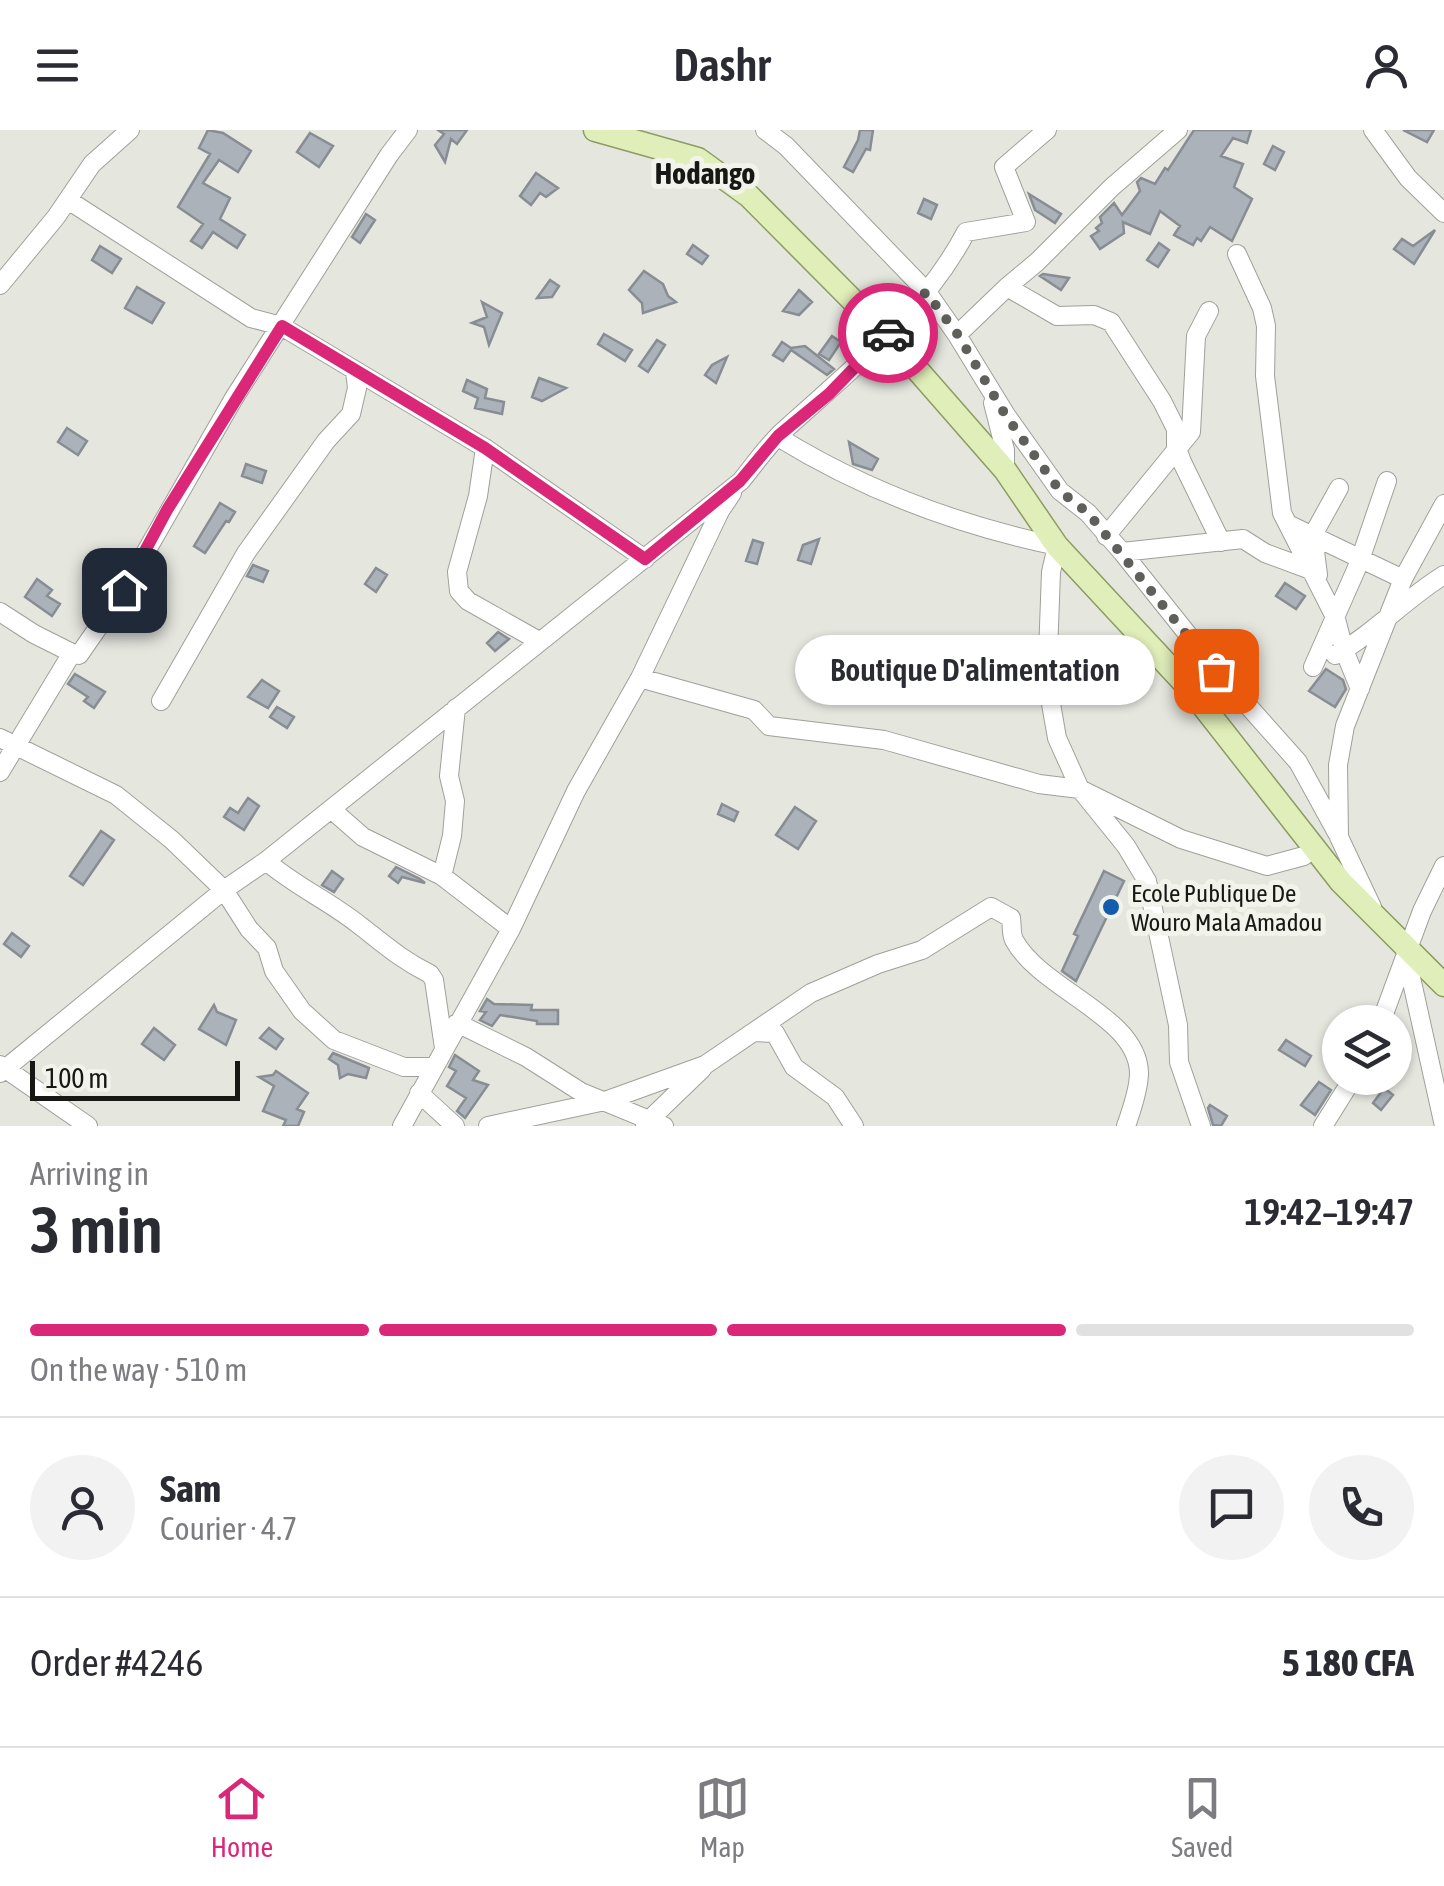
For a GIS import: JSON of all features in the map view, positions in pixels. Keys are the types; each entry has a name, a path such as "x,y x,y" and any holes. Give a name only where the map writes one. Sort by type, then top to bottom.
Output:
{"main road":[{"path":"595,130 698,159 749,196 886,334 1004,470 1056,546 1189,688 1341,882 1444,985"}],"street":[{"path":"0,285 92,164 130,130"},
{"path":"78,655 138,567 167,510 388,155 408,130"},
{"path":"765,130 786,146 926,292 1060,491 1088,513 1216,671 1298,762 1373,910 1407,950 1444,1126"},
{"path":"402,1126 511,929 576,791 640,678 720,511 778,436 829,394 926,292 966,232 1026,222 1004,167 1047,130"},
{"path":"958,335 1112,187 1178,130"},
{"path":"1376,132 1408,178 1444,213"},
{"path":"68,200 250,318 282,326 485,448 645,559"},
{"path":"1238,254 1262,308 1271,431 1282,512 1336,619 1360,688"},
{"path":"1007,287 1057,316 1094,315 1112,322 1162,400 1176,429 1176,446 1221,542"},
{"path":"1106,536 1191,432 1196,336 1210,311"},
{"path":"160,701 246,553 326,441 351,414 357,388 355,371"},
{"path":"990,387 1004,450 1004,470"},
{"path":"778,436 875,490 988,531 1056,546 1047,682 1057,738 1080,790 1126,846 1148,881 1178,1025 1179,1062 1201,1126"},
{"path":"485,448 478,496 457,572 460,592 468,601 539,641"},
{"path":"88,1126 2,1069 740,481"},
{"path":"1387,481 1336,619 1313,667 1344,650 1444,576"},
{"path":"1315,576 1313,536 1340,488"},
{"path":"1339,837 1338,765 1345,726 1402,579 1444,504"},
{"path":"1290,524 1402,579"},
{"path":"1122,552 1243,539 1315,576"},
{"path":"0,612 72,652 7,743 0,772"},
{"path":"640,678 754,710 768,726 884,740 1040,784 1080,790 1182,839 1267,866 1304,856"},
{"path":"442,876 452,836 455,801 449,776 456,708"},
{"path":"7,743 116,795 172,840 224,890 248,929 267,948 274,971 302,1011 334,1040 404,1068 434,1067"},
{"path":"331,809 363,836 442,876 511,929"},
{"path":"266,861 290,882 358,924 381,946 430,974 444,1048"},
{"path":"1387,1005 1444,866"},
{"path":"457,1024 526,1057 581,1092 653,1124 705,1065 812,994 878,964 922,950 992,906 1011,918 1013,939 1048,978 1115,1026 1128,1040 1139,1072 1126,1126"},
{"path":"753,1032 775,1033 794,1067 835,1097 854,1126"},
{"path":"488,1126 605,1100 705,1065"},
{"path":"419,1093 455,1126"},
{"path":"1324,1126 1343,1095"}],"building":[{"path":"208,130 223,133 251,151 238,172 219,160 203,183 230,198 220,219 245,235 237,248 213,232 202,248 191,241 203,224 178,207 210,154 199,148"},
{"path":"438,130 467,130 457,144 451,139 445,162 435,145 444,134"},
{"path":"860,130 873,130 870,150 866,149 853,172 844,167"},
{"path":"1194,130 1251,130 1247,143 1233,138 1221,156 1243,164 1234,187 1252,199 1232,241 1210,227 1201,241 1197,238 1193,245 1174,235 1180,226 1160,211 1150,234 1123,222 1124,233 1100,249 1091,236 1099,231 1096,228 1102,223 1100,217 1114,203 1122,215 1140,191 1137,182 1141,178 1155,184"},
{"path":"1403,130 1434,130 1427,142"},
{"path":"310,133 333,146 319,167 297,152"},
{"path":"1273,146 1284,152 1275,170 1264,164"},
{"path":"536,173 558,188 546,197 540,193 531,205 520,196"},
{"path":"1029,194 1061,214 1055,223 1035,210"},
{"path":"924,199 937,205 931,219 918,213"},
{"path":"366,214 375,220 360,243 352,237"},
{"path":"1435,230 1414,264 1394,249 1402,239 1413,246"},
{"path":"1159,243 1169,250 1158,267 1147,260"},
{"path":"693,245 708,256 702,264 687,254"},
{"path":"100,246 121,259 112,273 92,260"},
{"path":"644,271 663,284 676,302 643,313 642,303 629,290"},
{"path":"1040,276 1069,278 1061,290"},
{"path":"550,280 559,286 552,297 537,298"},
{"path":"137,287 164,303 152,323 125,308"},
{"path":"799,290 812,302 799,315 783,311"},
{"path":"482,302 502,313 489,345 484,327 472,323 487,317"},
{"path":"604,334 632,350 625,361 598,344"},
{"path":"832,336 841,342 829,360 819,354"},
{"path":"657,340 665,345 648,372 639,366"},
{"path":"782,342 791,348 805,346 834,369 827,375 791,350 783,361 773,355"},
{"path":"727,357 716,383 705,375 712,365"},
{"path":"539,378 566,388 542,401 532,397"},
{"path":"467,380 487,389 485,398 504,402 502,414 475,408 478,398 463,391"},
{"path":"67,428 87,441 78,455 58,442"},
{"path":"849,442 878,459 872,470 853,464"},
{"path":"246,464 266,471 262,483 242,476"},
{"path":"220,503 235,512 205,553 194,546"},
{"path":"819,539 811,564 798,560 803,545"},
{"path":"753,540 763,543 757,564 746,561"},
{"path":"253,565 268,571 263,582 247,576"},
{"path":"376,568 387,575 376,592 365,584"},
{"path":"37,579 52,590 47,596 60,604 52,616 25,597"},
{"path":"1285,583 1305,596 1296,609 1276,596"},
{"path":"498,632 509,639 495,651 487,643"},
{"path":"1239,653 1252,663 1240,678 1229,666"},
{"path":"829,656 857,674 848,689 820,671"},
{"path":"1326,669 1343,680 1346,689 1335,707 1309,691"},
{"path":"75,674 105,692 94,708 84,701 88,697 68,684"},
{"path":"262,680 279,691 268,708 248,697"},
{"path":"277,707 294,717 287,728 270,717"},
{"path":"248,798 259,806 244,830 224,817 230,808 238,813"},
{"path":"722,804 738,812 734,821 718,814"},
{"path":"795,807 816,821 798,849 776,835"},
{"path":"101,831 114,840 83,885 70,876"},
{"path":"396,867 425,883 402,877 398,883 389,876"},
{"path":"332,871 343,879 334,892 322,885"},
{"path":"1104,871 1124,881 1076,981 1062,971 1078,936 1074,934"},
{"path":"12,933 29,946 21,957 4,944"},
{"path":"487,999 494,1004 532,1005 531,1010 558,1010 558,1024 537,1024 500,1015 492,1026 480,1020 486,1012 480,1011"},
{"path":"214,1005 217,1012 236,1020 226,1045 199,1029"},
{"path":"154,1028 175,1045 164,1060 142,1044"},
{"path":"269,1028 283,1039 276,1049 260,1038"},
{"path":"1286,1040 1311,1056 1305,1066 1279,1050"},
{"path":"333,1053 369,1068 366,1078 348,1074 340,1078 338,1065 329,1059"},
{"path":"455,1055 479,1071 473,1080 488,1085 465,1118 457,1111 466,1098 447,1086 456,1071 449,1067"},
{"path":"276,1071 308,1093 297,1109 304,1112 298,1126 283,1126 286,1120 263,1111 274,1086 259,1077"},
{"path":"1319,1082 1322,1084 1322,1095 1328,1095 1315,1115 1301,1105"},
{"path":"1379,1095 1393,1095 1381,1110 1373,1103"},
{"path":"1210,1105 1227,1116 1221,1126 1213,1125"}],"way so far":[{"path":"888,333 926,292 1060,491 1088,513 1122,552 1216,671"}],"place":[{"name":"Boutique D'alimentation","path":"1216,671"},
{"name":"Ecole Publique De Wouro Mala Amadou","path":"1111,907"}],"district":[{"name":"Hodango","path":"705,174"}],"route":[{"path":"124,590 234,398 282,326 485,448 645,559 740,481 778,436 829,394 888,333"}]}
